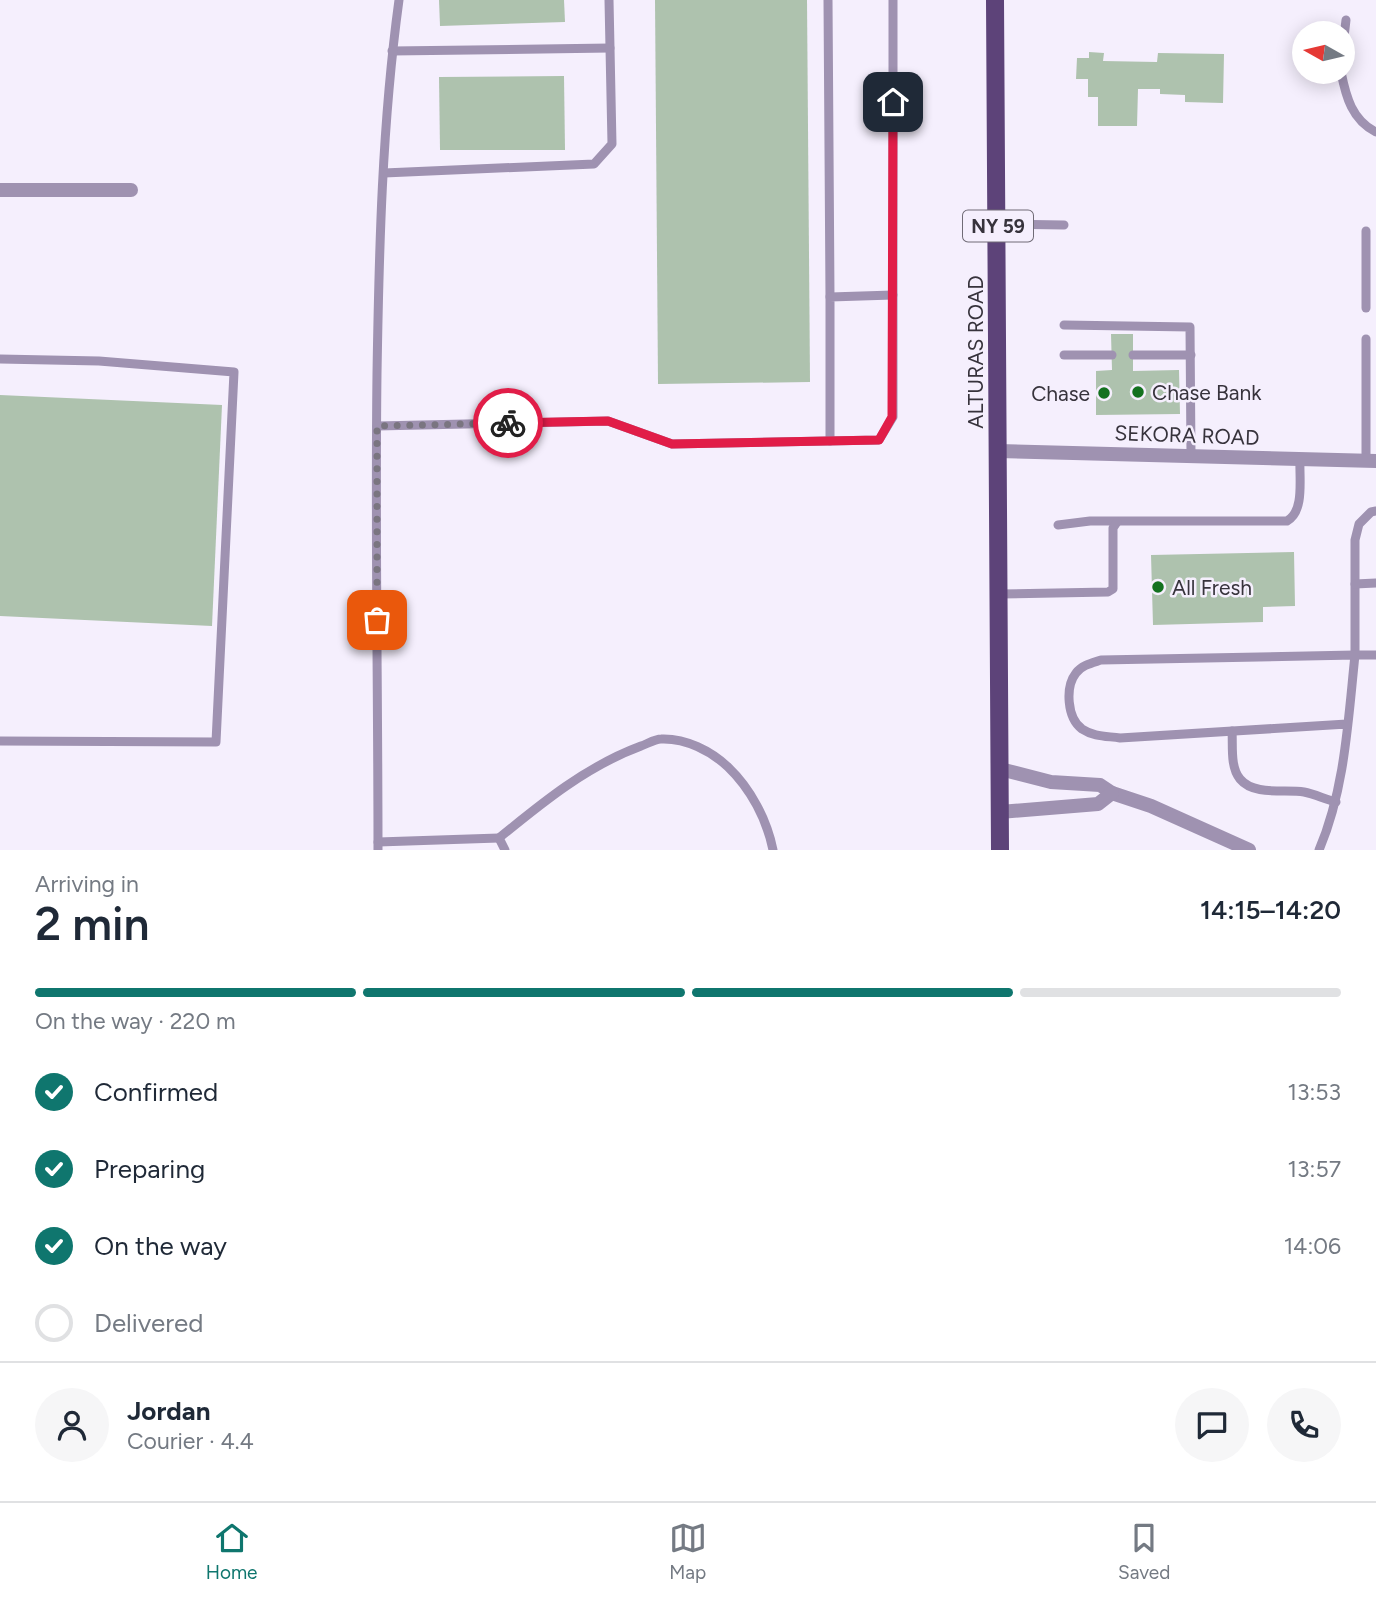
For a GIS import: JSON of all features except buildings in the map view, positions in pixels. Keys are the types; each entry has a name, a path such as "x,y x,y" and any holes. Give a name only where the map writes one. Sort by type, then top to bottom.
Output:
{"main road":[{"name":"ALTURAS ROAD","path":"995,0 998,451"},
{"name":"NY 59","path":"998,451 1000,812 1004,848"}],"street":[{"path":"0,190 131,190"},
{"name":"SEKORA ROAD","path":"998,451 1371,461"},
{"path":"1000,769 1051,782 1100,785 1112,793 1151,806 1248,850"},
{"path":"1000,812 1098,804 1112,793"}],"lane":[{"path":"399,0 392,51 379,261 378,846 499,838 582,775 625,752 660,739 692,744 716,756 742,781 769,830 773,850"},
{"path":"384,173 594,164 612,144 609,0"},
{"path":"828,0 830,441"},
{"path":"377,426 608,421 672,444 879,440 892,417 893,0"},
{"path":"392,51 610,48"},
{"path":"1345,84 1353,112 1368,128 1376,132"},
{"path":"998,224 1064,225"},
{"path":"1366,231 1366,308"},
{"path":"830,298 893,295"},
{"path":"1064,325 1190,327 1191,456"},
{"path":"1366,339 1371,461"},
{"path":"1064,355 1112,355"},
{"path":"1133,355 1191,355"},
{"path":"0,359 99,361 234,372 216,742 0,741"},
{"path":"1058,524 1090,521 1287,521 1294,517 1298,509 1300,459"},
{"path":"1319,850 1336,802 1347,724 1355,655 1355,540 1359,524 1371,512 1376,512"},
{"path":"999,594 1108,592 1113,589 1113,528 1117,522"},
{"path":"1355,584 1376,583"},
{"path":"1347,724 1120,738 1093,735 1079,727 1071,710 1069,688 1076,673 1086,665 1101,660 1376,654"},
{"path":"1232,731 1234,765 1239,778 1247,785 1304,792 1336,802"},
{"path":"499,838 505,850"}],"way so far":[{"path":"377,620 377,426 508,423"}],"place":[{"name":"Chase Bank","path":"1138,392"},
{"name":"Chase","path":"1104,393"},
{"name":"All Fresh","path":"1158,587"}],"route":[{"path":"508,423 608,421 672,444 879,440 892,417 893,102"}]}
